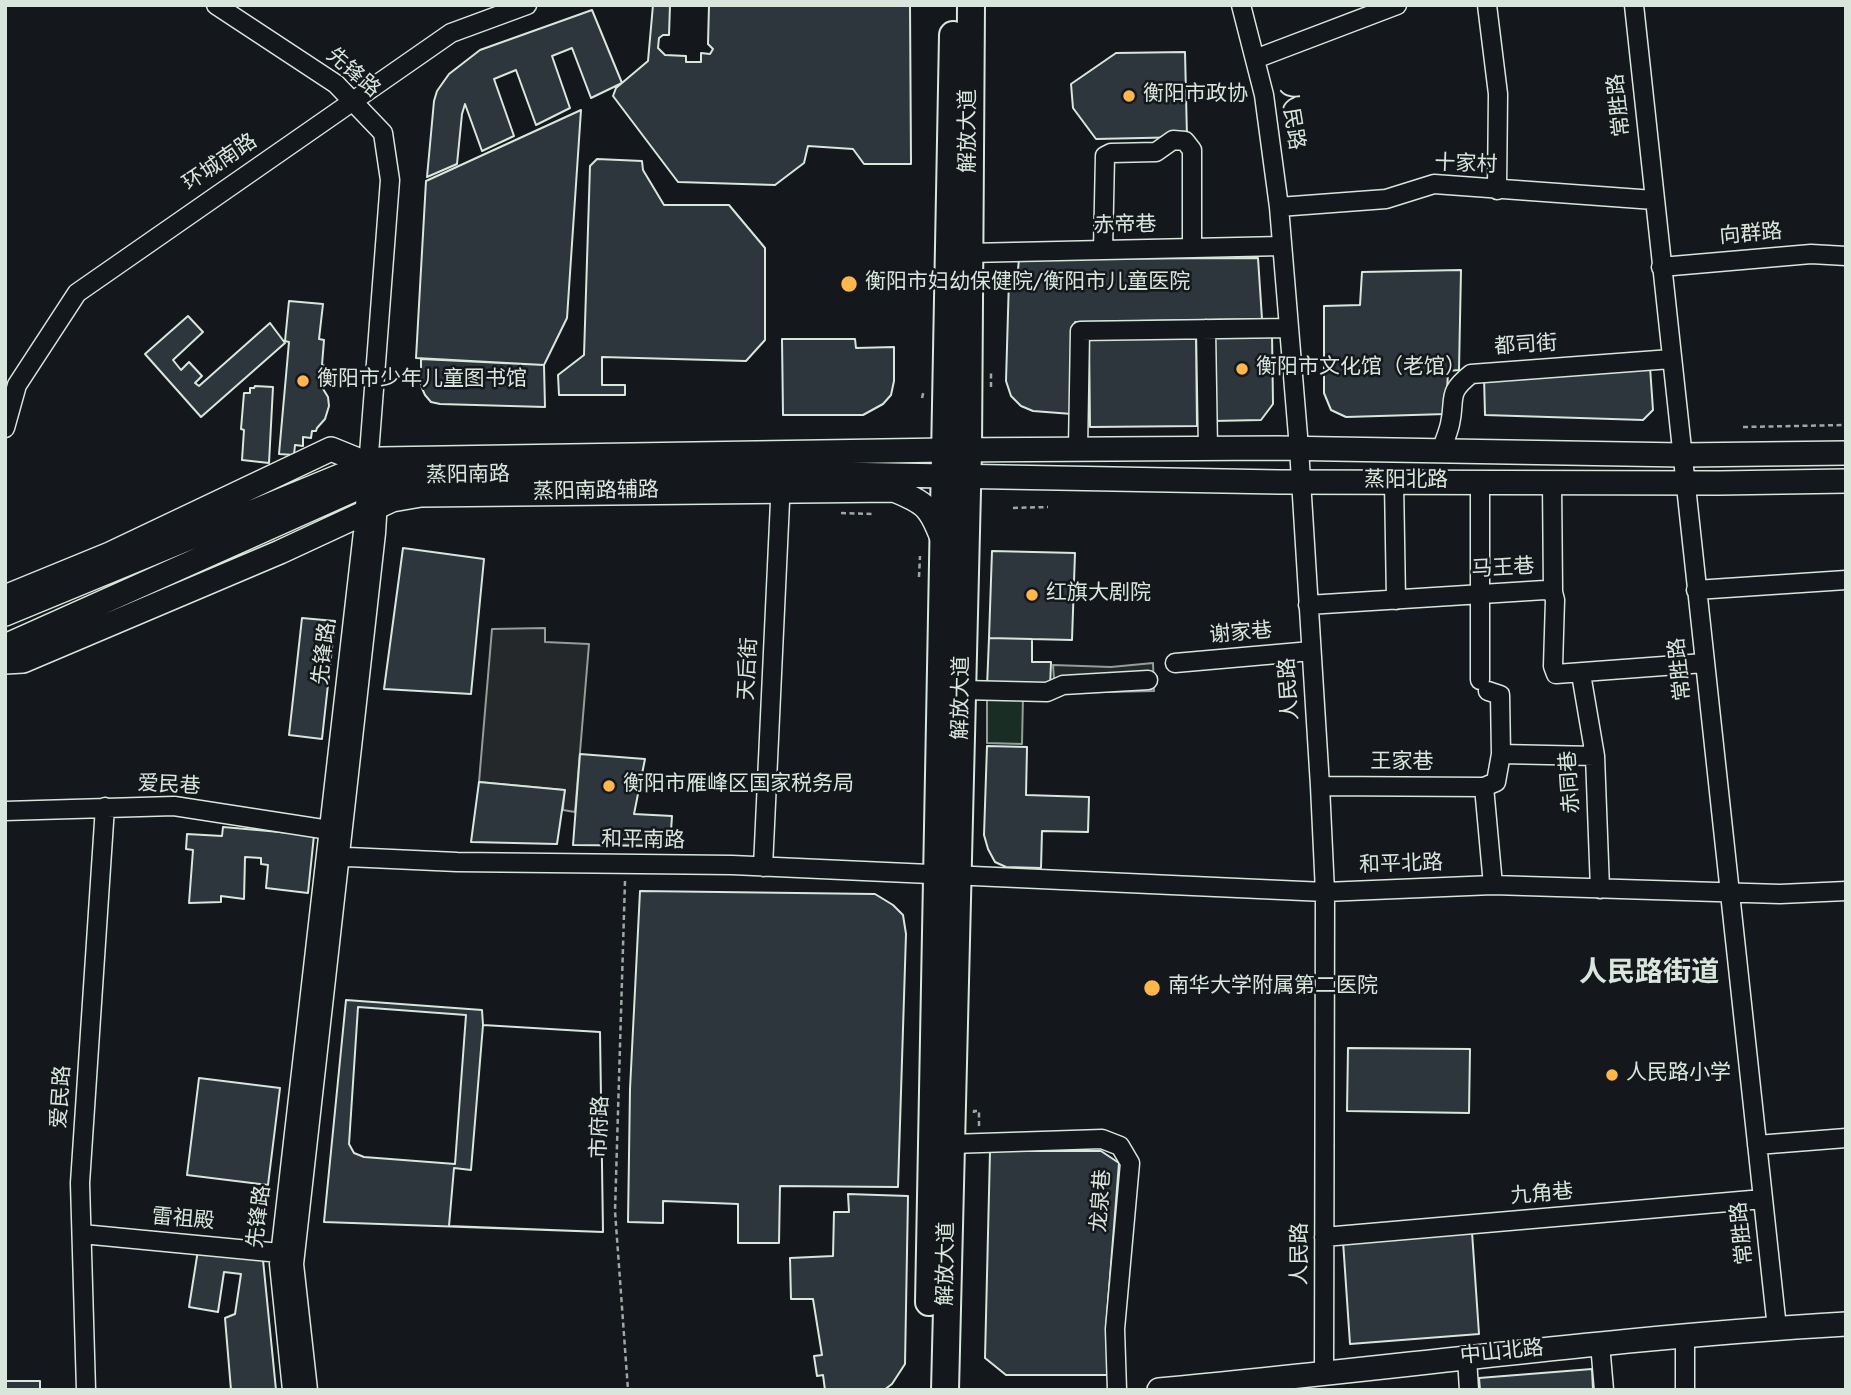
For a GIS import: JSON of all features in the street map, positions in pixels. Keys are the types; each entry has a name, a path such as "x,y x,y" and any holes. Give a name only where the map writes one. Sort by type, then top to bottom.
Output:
{"highway":[{"name":"解放大道","path":"928,1390 948,876 963,690 956,463 954,5"},
{"name":"解放大道","path":"945,1390 951,1143 943,542 956,463 969,253 971,5"}],"main road":[{"name":"蒸阳北路","path":"956,463 1078,449 1299,448 1682,455 1846,453"},
{"path":"5,597 110,554 331,449 374,471"},
{"name":"蒸阳北路","path":"956,463 1300,482 1846,481"},
{"name":"蒸阳南路","path":"5,614 374,471 956,463"},
{"name":"蒸阳南路","path":"5,646 374,471 781,492 956,463"},
{"name":"蒸阳南路辅路","path":"5,662 23,661 281,552 392,500 421,495 894,491 908,496 931,512 943,542"},
{"name":"中山北路","path":"1160,1390 1324,1375 1467,1357 1685,1335 1846,1324"}],"street":[{"name":"先锋路","path":"216,5 357,98 392,126 400,175 371,510 333,856 294,1264 308,1390"},
{"name":"先锋路","path":"233,5 343,77 357,98"},
{"name":"环城南路","path":"5,428 16,385 77,293 451,33 527,5"},
{"name":"人民路","path":"1241,5 1264,94 1279,207 1299,448 1320,786 1325,892 1324,1375"},
{"path":"1255,59 1397,5"},
{"path":"1487,5 1498,94 1497,190"},
{"name":"常胜路","path":"1634,5 1777,1328"},
{"path":"1103,250 1105,156 1111,153 1156,152 1173,140 1185,141 1192,150 1192,248"},
{"name":"十家村","path":"1279,207 1386,199 1434,184 1654,200"},
{"name":"赤帝巷","path":"969,253 1282,246"},
{"name":"向群路","path":"1661,267 1811,254 1846,256"},
{"path":"1078,449 1080,331 1289,328"},
{"path":"1206,329 1208,449"},
{"name":"都司街","path":"1441,451 1450,423 1451,400 1457,385 1472,374 1671,359"},
{"path":"1394,482 1396,600"},
{"path":"1480,482 1480,594 1484,685 1500,695 1501,754 1496,782 1484,787 1493,885"},
{"path":"1552,482 1553,592"},
{"name":"天后街","path":"763,867 781,492"},
{"name":"先锋路","path":"292,1390 279,1264 333,856 329,830 371,510"},
{"path":"1696,590 1846,580"},
{"name":"马王巷","path":"1308,605 1545,590 1553,592 1555,600 1553,666 1556,674 1704,663"},
{"name":"谢家巷","path":"1175,663 1311,652"},
{"name":"赤同巷","path":"1581,674 1595,756 1600,889"},
{"path":"963,690 1047,692 1063,685 1147,680"},
{"path":"1501,754 1595,756"},
{"name":"王家巷","path":"1320,786 1484,787"},
{"name":"爱民巷","path":"5,811 174,806 329,830"},
{"name":"爱民路","path":"86,1390 80,1183 105,807"},
{"name":"和平南路","path":"333,856 457,862 763,867 948,876"},
{"name":"和平北路","path":"948,876 1325,892 1493,885 1780,894 1846,891"},
{"path":"1757,1144 1846,1138"},
{"name":"龙泉巷","path":"951,1143 1102,1139 1120,1146 1130,1163 1115,1329 1117,1390"},
{"name":"九角巷","path":"1324,1237 1763,1199"},
{"name":"雷祖殿","path":"82,1234 280,1253"},
{"path":"1685,1335 1685,1390"},
{"path":"1600,1344 1604,1390"},
{"path":"1467,1357 1469,1390"}],"path":[{"path":"1742,427 1846,425"},
{"path":"1013,508 1048,508"},
{"path":"841,513 873,514"},
{"path":"919,577 920,556"},
{"name":"市府路","path":"626,864 615,1211 628,1390"},
{"path":"973,1121 974,1111 979,1111 979,1127"}],"green space":[{"path":"987,695 1023,696 1022,744 987,743"}],"shaded area":[{"path":"545,628 545,642 589,644 575,812 563,810 564,790 479,782 492,629"},
{"path":"1153,663 1154,691 1055,693 1053,665 1111,667"}],"building":[{"path":"653,5 910,5 911,164 864,164 853,149 808,146 804,163 775,185 678,182 613,96 616,88 648,61"},
{"path":"670,5 709,5 708,44 713,49 710,54 701,53 701,62 686,62 686,56 665,55 658,48 659,38 669,35"},
{"path":"592,10 622,83 591,98 572,48 552,56 570,108 536,125 516,70 494,79 514,136 482,151 465,104 457,164 427,177 434,101 437,91 449,74 480,50"},
{"name":"衡阳市政协","path":"1185,52 1187,137 1096,139 1073,108 1071,84 1116,53"},
{"path":"581,110 567,318 544,365 416,358 426,181"},
{"path":"597,159 642,161 643,170 664,205 729,205 765,248 765,340 746,361 602,357 602,385 625,385 625,395 559,395 558,375 584,355 590,166"},
{"path":"1258,258 1262,319 1075,322 1072,414 1033,411 1021,406 1011,396 1006,381 1009,279 1017,280 1019,259"},
{"path":"1461,270 1459,370 1448,371 1446,414 1346,417 1331,410 1324,393 1324,306 1360,305 1362,272"},
{"name":"衡阳市少年儿童图书馆","path":"289,301 323,304 319,339 324,340 322,365 325,366 324,378 321,378 320,384 328,397 329,406 325,419 316,431 312,431 311,438 303,437 303,446 295,445 294,455 279,454 289,342 285,341"},
{"path":"188,316 203,332 173,360 181,370 189,362 202,376 195,383 199,386 270,323 285,343 201,417 145,354"},
{"name":"衡阳市文化馆（老馆）","path":"1272,333 1273,404 1261,420 1213,421 1211,334"},
{"path":"1196,335 1197,426 1090,427 1089,336"},
{"path":"782,339 855,339 856,348 894,347 894,381 891,395 883,404 863,415 783,415"},
{"path":"421,359 544,365 545,407 431,402 421,386"},
{"path":"1650,367 1653,410 1643,420 1485,415 1484,376"},
{"name":"衡阳市少年儿童图书馆","path":"273,387 269,463 242,460 244,393 250,393 250,388"},
{"path":"403,548 484,559 471,694 384,689"},
{"name":"红旗大剧院","path":"992,551 1075,553 1072,640 989,638"},
{"path":"302,618 335,621 322,739 289,735"},
{"path":"989,638 1032,639 1032,662 1051,662 1050,689 987,687"},
{"path":"987,746 1027,747 1026,795 1089,797 1088,832 1042,831 1041,868 1006,867 995,862 988,849 984,835"},
{"name":"衡阳市雁峰区国家税务局","path":"580,754 645,759 634,814 672,816 670,846 573,845"},
{"path":"479,782 565,790 557,844 471,842"},
{"path":"223,827 314,835 308,893 266,888 268,865 261,864 261,858 245,857 244,899 221,896 221,902 189,903 193,850 186,849 187,834 222,836"},
{"path":"640,891 875,894 903,915 906,934 898,1187 780,1186 779,1243 738,1243 738,1204 663,1201 663,1223 628,1222 630,1089"},
{"path":"346,1000 482,1010 483,1025 600,1032 603,1232 324,1222"},
{"path":"358,1007 466,1015 455,1164 364,1157 354,1153 349,1144"},
{"path":"483,1025 600,1032 603,1232 449,1226 454,1168 471,1170"},
{"path":"1348,1048 1470,1049 1469,1113 1347,1111"},
{"path":"199,1078 280,1088 268,1185 187,1175"},
{"path":"990,1151 1101,1151 1119,1163 1106,1328 1109,1375 1006,1375 985,1358"},
{"path":"848,1194 908,1196 905,1364 892,1384 884,1390 825,1390 823,1375 817,1376 814,1356 822,1355 813,1299 791,1299 790,1258 833,1256 834,1212 849,1212"},
{"path":"1472,1232 1479,1334 1350,1344 1343,1241"},
{"path":"198,1250 263,1260 276,1390 231,1390 225,1318 235,1314 241,1274 224,1272 218,1312 189,1307"},
{"path":"1592,1369 1593,1390 1480,1390 1479,1378"},
{"path":"5,1381 40,1381 40,1390 5,1390"}],"place":[{"name":"衡阳市政协","path":"1129,96"},
{"name":"衡阳市妇幼保健院/衡阳市儿童医院","path":"849,284"},
{"name":"衡阳市文化馆（老馆）","path":"1242,369"},
{"name":"衡阳市少年儿童图书馆","path":"303,381"},
{"name":"红旗大剧院","path":"1032,595"},
{"name":"衡阳市雁峰区国家税务局","path":"609,786"},
{"name":"南华大学附属第二医院","path":"1152,988"},
{"name":"人民路小学","path":"1612,1075"}],"district":[{"name":"人民路街道","path":"1649,975"}]}
